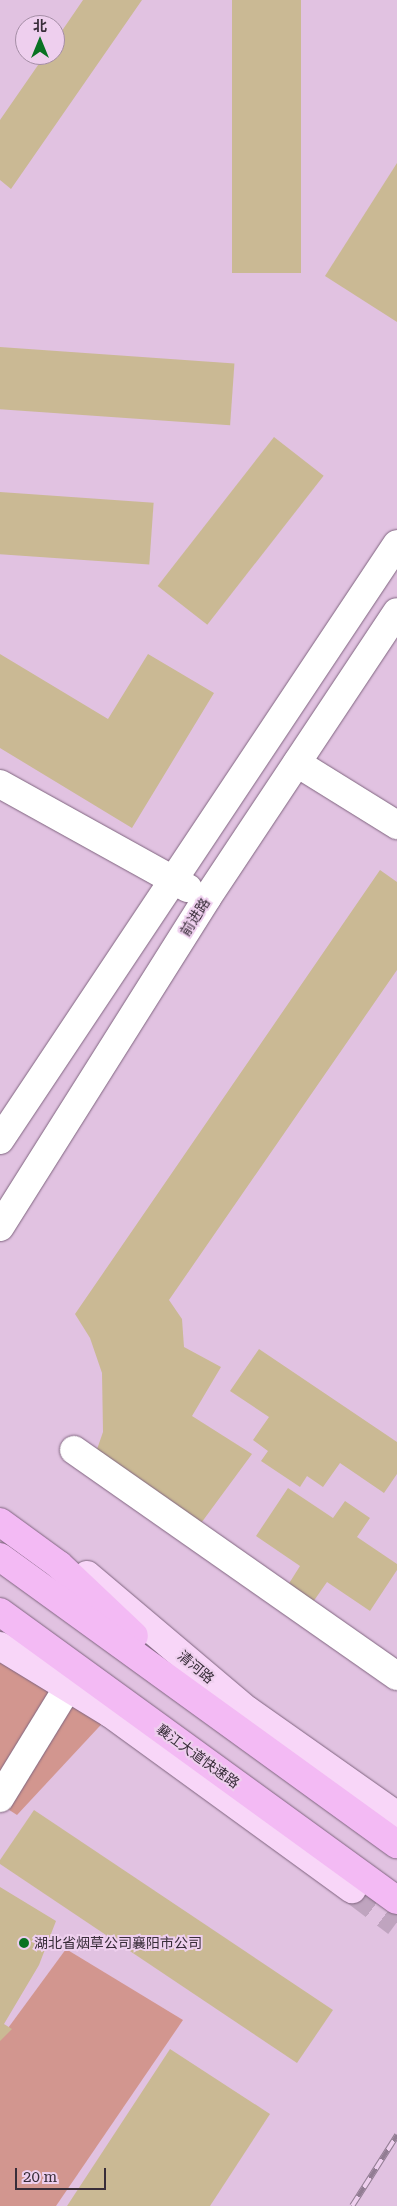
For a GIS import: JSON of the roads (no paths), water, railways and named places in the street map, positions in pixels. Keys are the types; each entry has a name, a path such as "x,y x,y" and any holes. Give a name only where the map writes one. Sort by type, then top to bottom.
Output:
{"highway":[{"path":"0,1522 60,1565 211,1709"},
{"path":"0,1556 397,1844"},
{"name":"襄江大道快速路","path":"0,1612 397,1900"}],"main road":[{"name":"清河路","path":"0,1512 70,1562 247,1710 397,1816"},
{"path":"0,1646 111,1714 352,1889"}],"street":[{"path":"2,1132 397,544"},
{"name":"前进路","path":"0,1227 207,898 397,612"},
{"path":"297,763 397,825"},
{"path":"0,784 207,898"},
{"path":"74,1450 397,1676"},
{"path":"0,1798 68,1687"}],"tunnel":[{"path":"352,1889 397,1923"}],"railway":[{"path":"352,2206 397,2135"}],"place":[{"name":"湖北省烟草公司襄阳市公司","path":"24,1943"}]}
